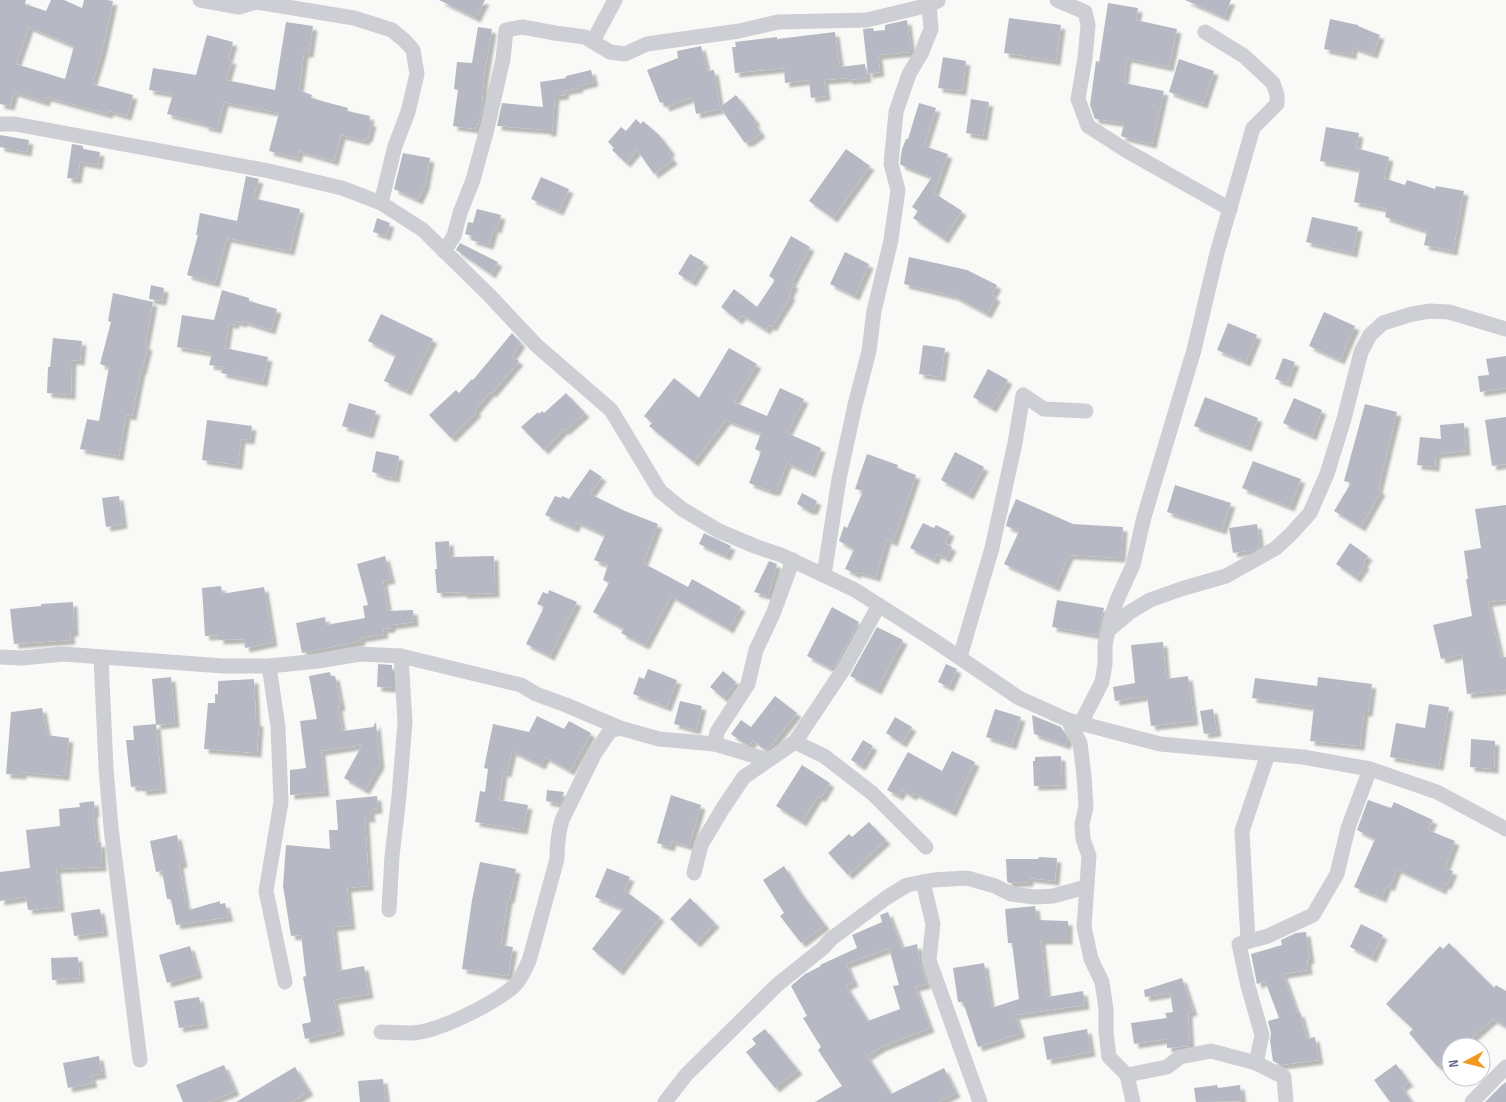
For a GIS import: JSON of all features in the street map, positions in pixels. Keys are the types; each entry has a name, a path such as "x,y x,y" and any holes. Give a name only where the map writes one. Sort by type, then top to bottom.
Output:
{"street":[{"path":"200,0 239,7 257,2 354,18 392,30 405,41 413,50 417,74 408,112 395,146 381,203"},
{"path":"593,41 616,0"},
{"path":"1057,0 1085,12 1088,25 1078,99 1088,126 1126,151 1230,209"},
{"path":"444,251 454,236 460,213 473,180 501,68 506,30 522,26 586,37 610,52 625,54 647,44 739,31 778,22 867,20 933,2 931,29 921,54 909,74 896,112 891,164 898,190 891,240 874,311 869,351 839,479 824,575"},
{"path":"1074,721 1102,682 1106,645 1117,600 1133,565 1144,517 1194,350 1217,253 1253,128 1277,104 1277,95 1273,83 1244,56 1205,32"},
{"path":"0,124 15,124 269,171 342,188 381,203 423,230 536,345 611,410 660,491 682,509 720,531 793,560 855,590 960,657 1019,698 1074,721 1160,744 1303,757 1370,769 1437,792 1506,829"},
{"path":"1109,630 1130,612 1150,600 1226,576 1276,548 1310,513 1327,474 1344,419 1361,352 1370,335 1383,323 1412,314 1430,311 1448,312 1506,329"},
{"path":"960,657 992,548 1015,443 1023,395 1044,409 1086,411"},
{"path":"715,744 717,732 748,684 756,650 773,614 793,560"},
{"path":"694,873 701,845 744,777 795,742 845,667 879,605"},
{"path":"0,657 22,658 64,654 223,666 269,666 360,654 401,656 521,685 536,694 620,728 659,738 715,744 768,760"},
{"path":"389,910 392,856 405,722 401,656"},
{"path":"101,657 111,828 140,1060"},
{"path":"269,666 278,727 281,802 266,891 285,982"},
{"path":"1074,721 1080,743 1086,807 1082,824 1083,839 1088,856 1084,927 1091,959 1102,982 1109,1057 1126,1075 1133,1102"},
{"path":"381,1032 413,1033 434,1029 472,1012 498,997 514,986 522,976 529,961 557,859 558,832 562,820 595,753 610,731 620,728"},
{"path":"1080,743 1100,729"},
{"path":"795,742 824,756 872,794 926,846"},
{"path":"1248,941 1242,831 1268,754"},
{"path":"1256,1063 1262,1035 1248,986 1239,944 1268,936 1313,915 1337,874 1348,828 1370,769"},
{"path":"665,1102 686,1076 777,985 831,939 886,898 907,885 966,878 995,886 1011,894 1034,897 1053,896 1086,887"},
{"path":"923,882 933,924 929,960 980,1102"},
{"path":"1126,1075 1167,1067 1180,1057 1211,1051 1256,1063 1284,1077 1286,1102"},
{"path":"1472,1102 1506,1068"}],"building":[{"path":"0,0 26,0 25,4 46,11 51,0 64,0 82,8 84,0 113,1 102,51 92,84 133,95 127,116 109,111 108,114 47,97 45,102 14,92 10,106 0,104","holes":["29,27 74,46 65,79 16,64"]},
{"path":"439,0 485,0 476,18"},
{"path":"1185,0 1231,0 1224,17"},
{"path":"1108,3 1138,8 1136,20 1177,29 1169,67 1127,58 1124,83 1164,91 1152,144 1121,136 1124,123 1095,119 1090,105 1096,61 1099,62"},
{"path":"1009,18 1061,25 1056,61 1004,53"},
{"path":"1330,19 1358,25 1380,35 1373,54 1353,47 1352,55 1324,49"},
{"path":"907,20 911,52 878,55 880,72 868,74 863,29 885,30 885,25"},
{"path":"286,22 313,26 309,53 304,53 299,90 312,95 311,98 348,108 347,111 370,116 369,122 372,122 368,138 366,137 365,141 341,135 334,161 299,151 297,158 269,151 279,113 224,102 217,129 167,114 173,94 149,90 153,68 196,75 207,35 233,42 228,59 232,60 226,80 275,90"},
{"path":"478,27 492,29 484,77 482,102 484,102 478,125 476,124 475,129 453,126 458,90 454,89 457,62 472,63"},
{"path":"835,32 840,67 865,64 867,78 824,80 826,96 811,98 809,80 785,83 784,68 735,73 732,47 736,47 735,42"},
{"path":"701,46 707,71 714,70 720,107 736,95 756,121 754,123 761,133 749,142 745,143 721,109 696,114 693,97 665,107 663,102 660,103 647,70 678,58 677,51"},
{"path":"943,57 966,61 962,91 938,88"},
{"path":"1179,59 1214,71 1203,104 1169,92"},
{"path":"591,70 594,82 564,91 565,95 555,96 552,132 497,126 502,103 543,107 540,82 566,78 566,76"},
{"path":"971,99 989,102 983,136 966,133"},
{"path":"919,103 936,108 924,146 948,154 934,193 962,211 944,239 913,218 918,211 912,207 932,177 900,163 902,149 906,139 908,139"},
{"path":"636,119 641,124 643,121 659,135 671,151 668,153 673,160 654,174 637,150 626,163 612,150 614,148 608,142 621,127 626,131"},
{"path":"1326,127 1359,133 1356,148 1389,157 1384,178 1405,185 1407,180 1435,189 1436,186 1464,191 1453,251 1424,245 1427,231 1385,217 1387,209 1354,202 1360,169 1320,161"},
{"path":"0,135 29,140 27,152 0,147"},
{"path":"72,144 83,146 83,149 100,152 98,165 80,162 77,179 67,178"},
{"path":"846,149 870,166 833,218 809,201"},
{"path":"403,153 430,158 425,185 418,200 394,189"},
{"path":"246,176 259,179 253,198 300,209 290,251 227,238 215,283 187,275 198,235 196,235 200,213 237,221"},
{"path":"541,177 569,189 559,211 531,199"},
{"path":"477,209 501,215 497,229 494,228 489,245 471,240 473,236 465,234 468,222 473,223"},
{"path":"1312,217 1358,227 1353,253 1306,242"},
{"path":"377,218 390,223 386,236 373,232"},
{"path":"791,236 810,247 791,283 794,284 789,294 791,296 772,327 769,325 766,330 742,315 738,320 721,307 734,289 757,307 775,280 769,276"},
{"path":"460,243 498,262 491,274 456,250"},
{"path":"845,252 869,264 855,296 830,284"},
{"path":"690,254 704,262 692,282 678,274"},
{"path":"909,257 967,270 997,285 992,295 996,297 987,314 954,296 904,284"},
{"path":"151,285 164,288 162,301 149,299"},
{"path":"222,290 249,298 249,301 277,309 271,330 243,321 242,323 235,321 234,325 229,323 225,348 268,357 263,382 221,373 223,367 209,365 212,353 177,347 182,315 214,320"},
{"path":"113,293 153,302 145,345 148,346 132,416 126,415 119,456 80,449 87,419 99,421 109,367 100,364 111,322 108,321"},
{"path":"1324,312 1355,326 1340,360 1309,346"},
{"path":"381,314 433,339 407,391 384,381 396,355 368,341"},
{"path":"1228,323 1257,335 1246,362 1217,350"},
{"path":"512,333 521,343 512,356 519,361 475,410 477,412 451,438 429,415 456,390 459,393 473,380"},
{"path":"53,338 82,341 80,361 72,360 71,395 47,393 48,367 50,367"},
{"path":"923,345 945,348 941,377 919,374"},
{"path":"729,348 757,364 734,402 767,416 780,388 804,399 787,433 821,448 811,473 787,463 776,491 749,483 761,452 755,449 761,433 726,420 694,462 649,426 652,423 644,416 674,378 699,398"},
{"path":"1506,356 1506,388 1480,392 1478,376 1489,375 1486,359"},
{"path":"1283,358 1295,362 1287,383 1275,379"},
{"path":"988,369 1008,380 992,408 973,397"},
{"path":"566,393 585,413 565,431 564,429 544,450 521,427 538,412 539,414 542,411 544,413"},
{"path":"1205,397 1258,418 1247,447 1194,426"},
{"path":"1294,398 1322,410 1312,436 1283,423"},
{"path":"349,403 376,411 369,434 342,426"},
{"path":"1365,404 1397,412 1378,489 1381,491 1361,527 1334,511 1351,483 1344,481"},
{"path":"1506,417 1506,464 1492,466 1485,420"},
{"path":"207,420 252,426 250,440 241,439 238,465 202,460"},
{"path":"1464,423 1466,451 1436,454 1435,467 1417,465 1420,437 1441,439 1440,425"},
{"path":"376,451 399,456 395,478 372,472"},
{"path":"955,452 984,467 969,495 941,480"},
{"path":"867,454 898,465 897,468 916,475 893,542 887,539 876,577 857,572 856,574 845,569 854,549 839,541 844,526 847,528 863,491 855,489"},
{"path":"1253,461 1301,479 1290,507 1242,488"},
{"path":"590,469 602,477 590,494 658,524 643,563 688,587 692,579 741,607 729,629 671,596 645,645 621,633 624,629 593,612 609,583 603,580 608,565 594,560 605,535 577,522 574,528 545,515 555,496 569,499"},
{"path":"1175,485 1231,503 1222,530 1167,512"},
{"path":"802,493 817,501 813,510 808,510 797,504"},
{"path":"119,496 123,524 106,527 102,498"},
{"path":"1016,499 1073,524 1123,527 1121,558 1069,555 1055,587 1004,564 1019,531 1006,526"},
{"path":"1506,505 1506,600 1488,602 1501,658 1506,657 1506,690 1467,694 1462,654 1441,659 1433,625 1472,616 1464,551 1481,548 1475,509"},
{"path":"923,523 934,528 936,525 950,532 945,543 952,547 946,558 937,554 934,560 910,548"},
{"path":"1257,524 1260,546 1253,550 1233,553 1229,528"},
{"path":"704,533 731,546 726,556 699,544"},
{"path":"449,541 450,557 494,556 495,593 437,593 435,542"},
{"path":"1350,543 1368,556 1363,563 1365,565 1356,578 1336,564"},
{"path":"385,556 391,579 383,581 388,611 413,610 414,622 391,625 391,628 383,629 384,634 360,638 361,641 302,653 296,623 325,617 326,625 365,618 363,606 368,605 357,564"},
{"path":"769,561 777,564 768,596 754,592"},
{"path":"221,586 222,594 264,587 273,642 245,648 244,639 219,640 219,635 205,636 202,588"},
{"path":"549,590 577,602 550,656 526,644 544,607 537,604 543,592 548,594"},
{"path":"1057,600 1104,608 1098,635 1052,627"},
{"path":"73,602 74,632 70,632 71,640 14,644 10,609 41,606 41,604"},
{"path":"832,607 859,622 834,667 831,666 830,668 807,656"},
{"path":"877,627 903,640 877,690 850,676"},
{"path":"1163,642 1166,679 1188,676 1194,721 1151,726 1147,696 1115,701 1113,687 1135,683 1131,645"},
{"path":"378,664 392,665 392,688 377,687"},
{"path":"946,664 957,669 949,687 938,682"},
{"path":"648,669 677,680 667,707 633,694 639,677 644,679"},
{"path":"723,671 736,682 723,698 710,687"},
{"path":"330,672 331,676 335,676 341,706 338,707 342,731 373,727 376,722 380,764 365,790 344,778 362,745 321,751 325,792 290,795 290,770 306,768 300,721 317,719 309,676"},
{"path":"171,677 175,723 156,725 152,679"},
{"path":"1318,677 1372,684 1368,712 1364,712 1360,746 1310,741 1314,707 1252,698 1255,678 1317,686"},
{"path":"254,679 256,722 259,722 257,753 204,749 208,703 215,703 215,694 218,694 218,681"},
{"path":"775,696 797,713 767,750 753,740 750,745 731,734 741,720 751,727"},
{"path":"680,701 702,706 696,730 674,724"},
{"path":"1429,704 1449,707 1439,766 1390,757 1396,723 1425,728"},
{"path":"42,708 47,735 69,738 65,776 22,772 22,775 6,774 11,712"},
{"path":"995,709 1021,717 1012,745 986,737"},
{"path":"1213,709 1217,732 1204,734 1200,711"},
{"path":"1032,715 1061,727 1068,739 1066,745 1034,734"},
{"path":"537,716 564,729 569,721 591,733 570,771 545,757 541,765 512,751 507,773 503,772 499,800 528,805 523,830 475,822 480,791 485,792 488,769 484,768 493,724 529,732"},
{"path":"895,717 912,727 902,743 886,733"},
{"path":"156,724 162,789 142,791 141,786 131,787 126,740 134,740 133,726"},
{"path":"1471,739 1495,741 1494,769 1470,767"},
{"path":"863,740 873,746 861,766 851,760"},
{"path":"952,751 975,762 952,812 914,793 912,796 902,790 899,796 887,790 908,752 942,771"},
{"path":"1061,756 1062,785 1034,786 1033,761 1035,761 1035,757"},
{"path":"802,765 830,783 821,798 818,796 802,822 776,806"},
{"path":"547,790 564,792 560,804 546,801"},
{"path":"671,795 701,805 689,846 672,841 670,847 657,843"},
{"path":"377,796 378,809 370,810 371,818 365,818 369,886 347,888 351,925 333,927 338,971 364,966 369,994 334,1000 340,1031 305,1039 302,1024 311,1022 303,977 306,976 301,935 291,936 283,886 286,845 330,849 329,830 338,830 336,800"},
{"path":"1368,800 1391,808 1394,802 1433,820 1428,830 1455,841 1445,868 1453,871 1447,885 1444,884 1442,890 1397,869 1390,887 1387,885 1382,898 1354,887 1375,839 1357,830"},
{"path":"94,801 95,813 93,813 96,843 101,842 102,867 56,869 60,907 28,910 26,897 0,901 0,872 30,868 26,830 60,826 59,809 80,807 79,803"},
{"path":"869,822 886,840 848,875 828,853 849,834 852,837"},
{"path":"177,835 183,863 179,864 186,905 188,905 189,910 220,901 220,904 225,903 229,917 176,925 171,899 167,899 162,871 156,872 150,841"},
{"path":"1039,857 1057,858 1055,881 1029,878 1029,882 1009,883 1007,881 1006,859 1038,859"},
{"path":"480,862 516,869 510,899 508,899 501,945 513,947 508,976 462,969 472,900"},
{"path":"784,866 800,892 825,925 801,943 780,916 784,913 763,880"},
{"path":"607,868 630,877 624,890 660,917 619,971 592,949 623,909 595,897"},
{"path":"690,898 715,923 696,943 670,919"},
{"path":"1035,906 1037,920 1068,921 1068,940 1041,940 1047,997 1083,991 1085,1005 1015,1015 1021,1033 978,1047 963,1002 958,1002 953,968 984,963 991,1008 1019,999 1012,943 1008,943 1005,909"},
{"path":"100,909 104,932 74,936 71,913"},
{"path":"888,912 902,948 917,944 920,963 927,984 915,987 930,1028 881,1047 867,1056 891,1094 944,1068 956,1093 938,1102 815,1102 842,1086 818,1050 821,1047 803,1018 807,1016 791,986 805,974 820,965 857,948 852,935 882,922 880,915","holes":["889,948 899,985 893,986 900,1009 868,1021 846,986 854,982 846,964"]},
{"path":"1361,924 1383,935 1372,958 1350,947"},
{"path":"1306,932 1310,959 1307,960 1308,970 1283,974 1297,1013 1300,1012 1307,1039 1315,1037 1319,1060 1281,1065 1273,1061 1268,1021 1279,1018 1265,981 1257,984 1251,954 1282,945 1281,940 1296,933"},
{"path":"1449,943 1494,988 1496,985 1506,991 1506,1027 1493,1019 1472,1037 1441,1037 1441,1064 1438,1067 1409,1033 1413,1029 1386,1004 1440,946 1443,949"},
{"path":"190,946 198,974 167,983 159,955"},
{"path":"78,957 80,978 52,980 51,958"},
{"path":"1182,978 1193,1011 1188,1013 1190,1046 1167,1048 1167,1039 1134,1044 1131,1023 1167,1018 1165,1013 1173,1012 1170,993 1145,997 1144,990"},
{"path":"199,997 204,1024 179,1028 174,1001"},
{"path":"765,1029 798,1070 775,1088 746,1052 756,1044 752,1039"},
{"path":"1087,1029 1091,1052 1047,1060 1043,1037"},
{"path":"99,1056 102,1074 91,1076 93,1083 68,1088 63,1063"},
{"path":"1396,1064 1409,1082 1402,1087 1412,1102 1390,1102 1374,1080"},
{"path":"224,1065 235,1091 208,1102 183,1102 176,1085"},
{"path":"295,1067 309,1091 291,1102 236,1102"},
{"path":"383,1079 386,1102 360,1102 358,1081"},
{"path":"1506,1082 1506,1102 1485,1102 1502,1085"},
{"path":"1217,1085 1218,1088 1240,1085 1242,1101 1196,1102 1194,1088"}]}
